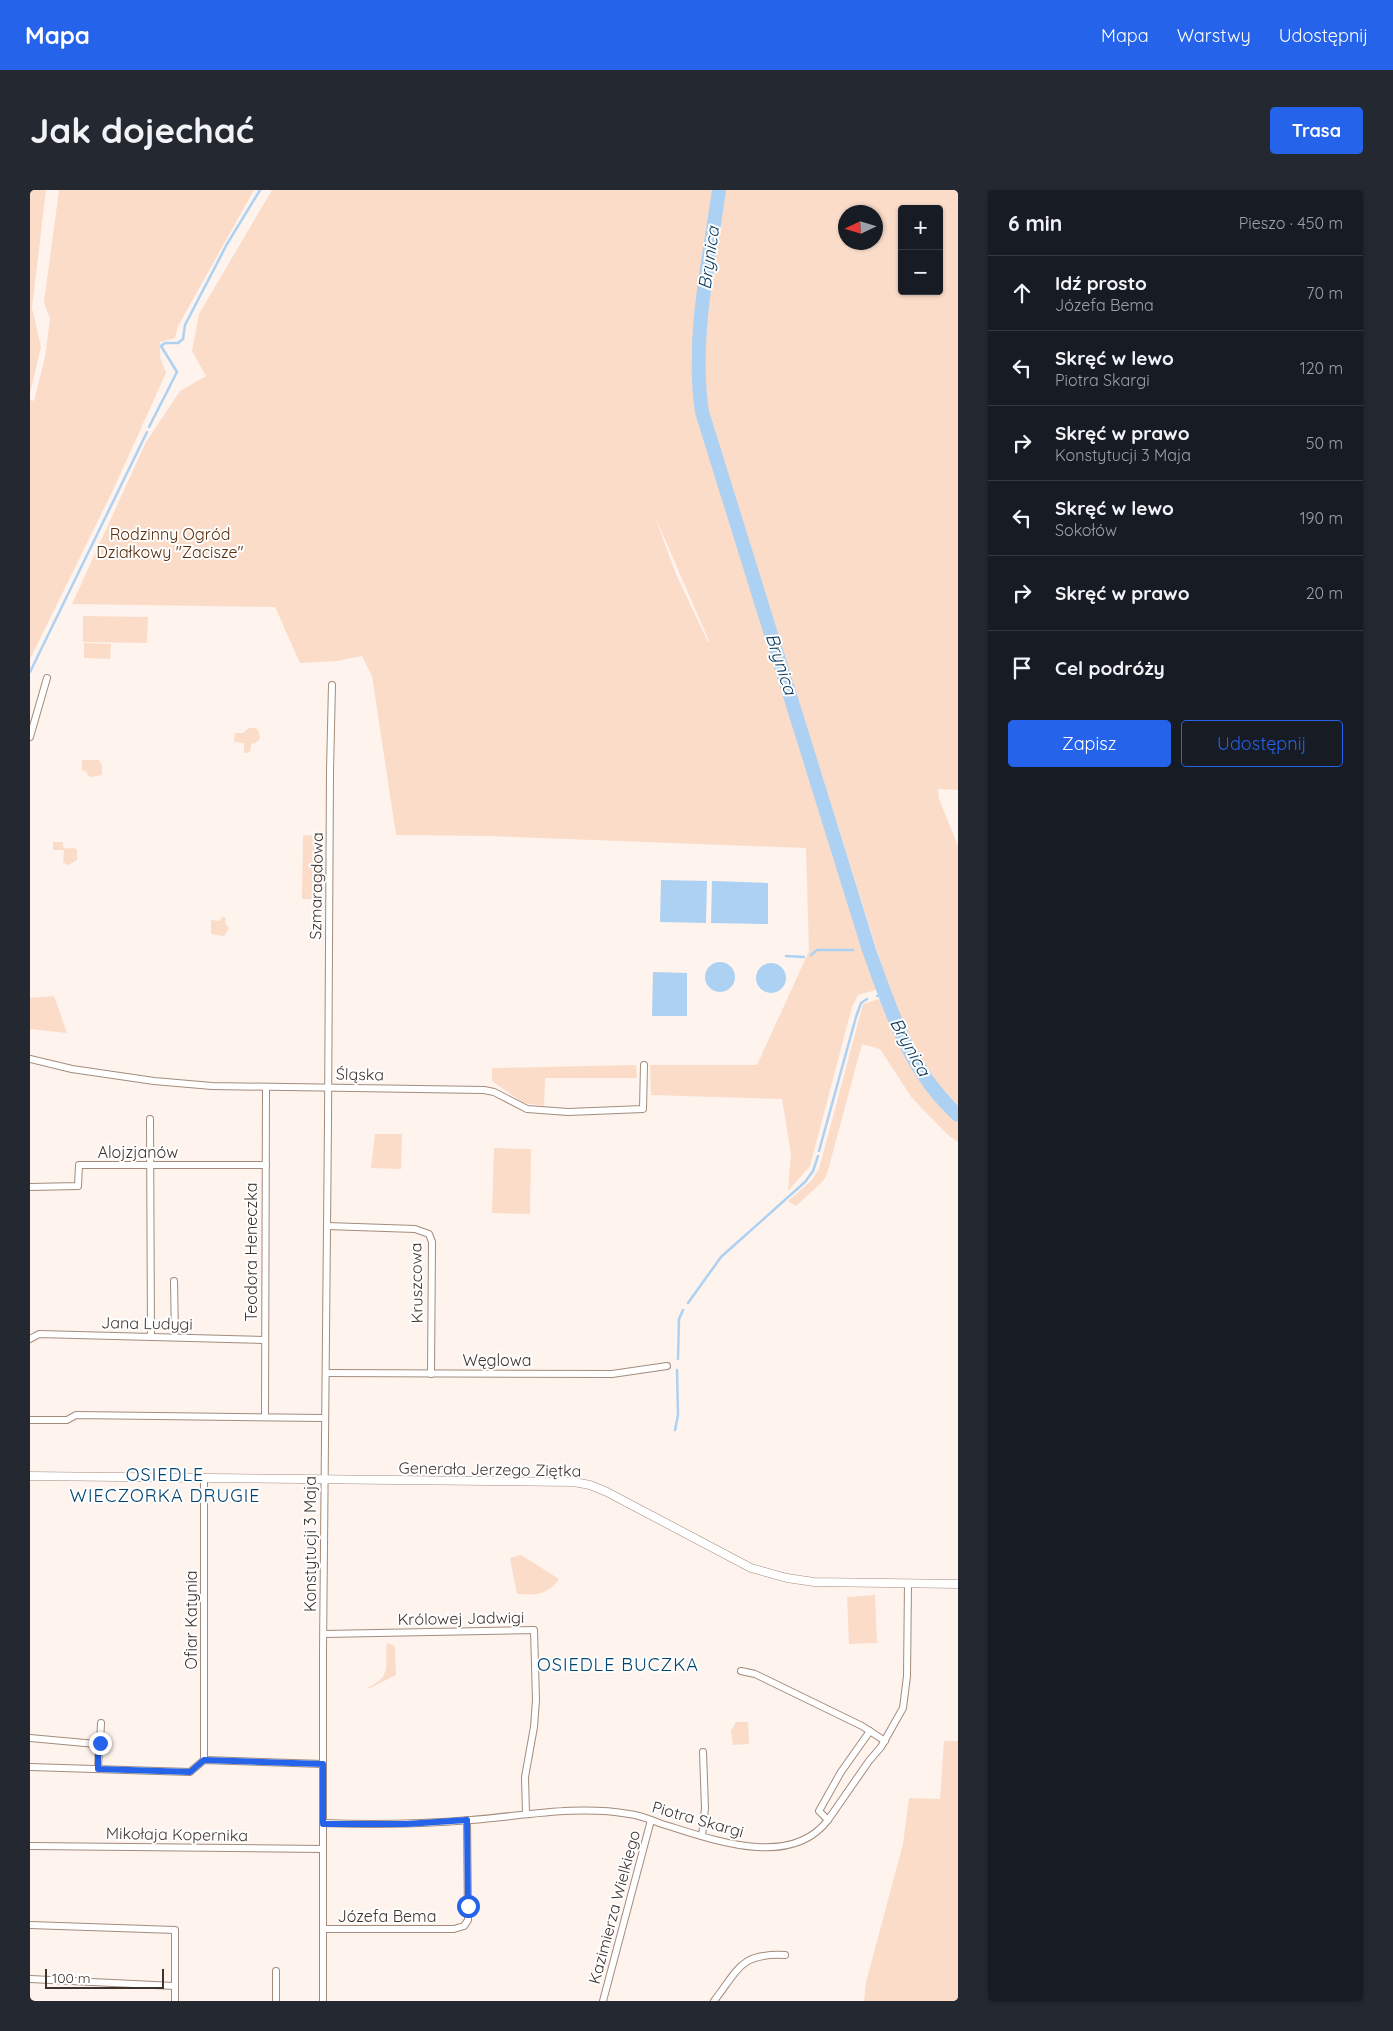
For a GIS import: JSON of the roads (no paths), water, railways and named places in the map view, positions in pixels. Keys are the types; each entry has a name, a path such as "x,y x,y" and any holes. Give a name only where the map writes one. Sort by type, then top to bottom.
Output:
{"street":[{"path":"30,737 47,678"},
{"name":"Szmaragdowa","path":"328,1088 332,685"},
{"name":"Śląska","path":"30,1059 72,1069 212,1086 474,1090 494,1092 527,1109 568,1112 643,1109 644,1065"},
{"name":"Teodora Heneczka","path":"265,1417 266,1088"},
{"name":"Konstytucji 3 Maja","path":"323,2001 324,1480 328,1088"},
{"path":"150,1119 150,1337"},
{"name":"Alojzjanów","path":"30,1186 78,1186 79,1165 266,1165"},
{"name":"Kruszcowa","path":"327,1226 416,1229 429,1234 432,1242 431,1374"},
{"path":"174,1282 175,1337"},
{"name":"Jana Ludygi","path":"30,1339 39,1334 265,1340"},
{"name":"Węglowa","path":"326,1373 612,1374 667,1366"},
{"path":"30,1420 67,1420 76,1415 325,1418"},
{"name":"Generała Jerzego Ziętka","path":"30,1476 562,1482 590,1485 618,1497 751,1568 798,1581 958,1584"},
{"name":"Ofiar Katynia","path":"204,1479 204,1760"},
{"name":"Piotra Skargi","path":"323,1824 406,1824 526,1814 606,1811 632,1814 702,1836 754,1848 783,1845 806,1839 822,1828 885,1740 900,1714 904,1702 907,1676 908,1583"},
{"name":"Królowej Jadwigi","path":"324,1634 534,1630 536,1700 534,1727 525,1777 526,1814"},
{"path":"741,1671 755,1674 885,1740"},
{"path":"98,1769 101,1723"},
{"path":"828,1820 819,1811 841,1772 870,1731"},
{"path":"30,1738 98,1746"},
{"path":"702,1836 705,1808 703,1752"},
{"path":"30,1767 190,1772 204,1760 323,1764"},
{"name":"Józefa Bema","path":"323,1929 424,1930 454,1929 464,1926 468,1920 467,1820"},
{"name":"Kazimierza Wielkiego","path":"603,2001 651,1820"},
{"name":"Mikołaja Kopernika","path":"30,1846 323,1849"},
{"path":"30,1925 175,1930 175,2001"},
{"path":"714,2001 739,1968 748,1960 769,1955 785,1955"},
{"path":"276,1971 276,2001"},
{"path":"30,1978 175,1986"}],"water":[{"path":"661,880 707,881 706,923 660,922"},
{"path":"712,881 768,883 768,924 711,923"},
{"path":"720,962 726,963 734,971 734,983 726,991 720,992 714,991 706,983 705,977 706,971 714,963"},
{"path":"771,963 777,964 785,972 785,984 777,992 771,993 765,992 757,984 756,978 757,972 765,964"},
{"path":"653,972 687,973 687,1016 652,1016"}],"waterway":[{"path":"149,427 177,372 161,346 165,343 178,343 183,339 185,325 227,244 260,190"},
{"name":"Brynica","path":"719,190 706,273 700,328 699,384 702,412 869,950 885,995 914,1060 941,1098 958,1115"},
{"path":"30,672 147,432"},
{"name":"Brynica","path":"863,948 868,946"},
{"path":"811,955 817,950 853,950"},
{"path":"786,956 804,957"},
{"name":"Brynica","path":"877,996 884,993"},
{"path":"819,1151 856,1017 861,1003 867,999"},
{"path":"688,1303 721,1257 805,1182 813,1171 818,1156"},
{"path":"678,1359 679,1319 683,1310"},
{"path":"675,1430 678,1415 677,1370"}],"district":[{"name":"OSIEDLE WIECZORKA DRUGIE","path":"165,1485"},
{"name":"OSIEDLE BUCZKA","path":"618,1665"}],"park label":[{"name":"Rodzinny Ogród Działkowy \"Zacisze\"","path":"170,543"}]}
